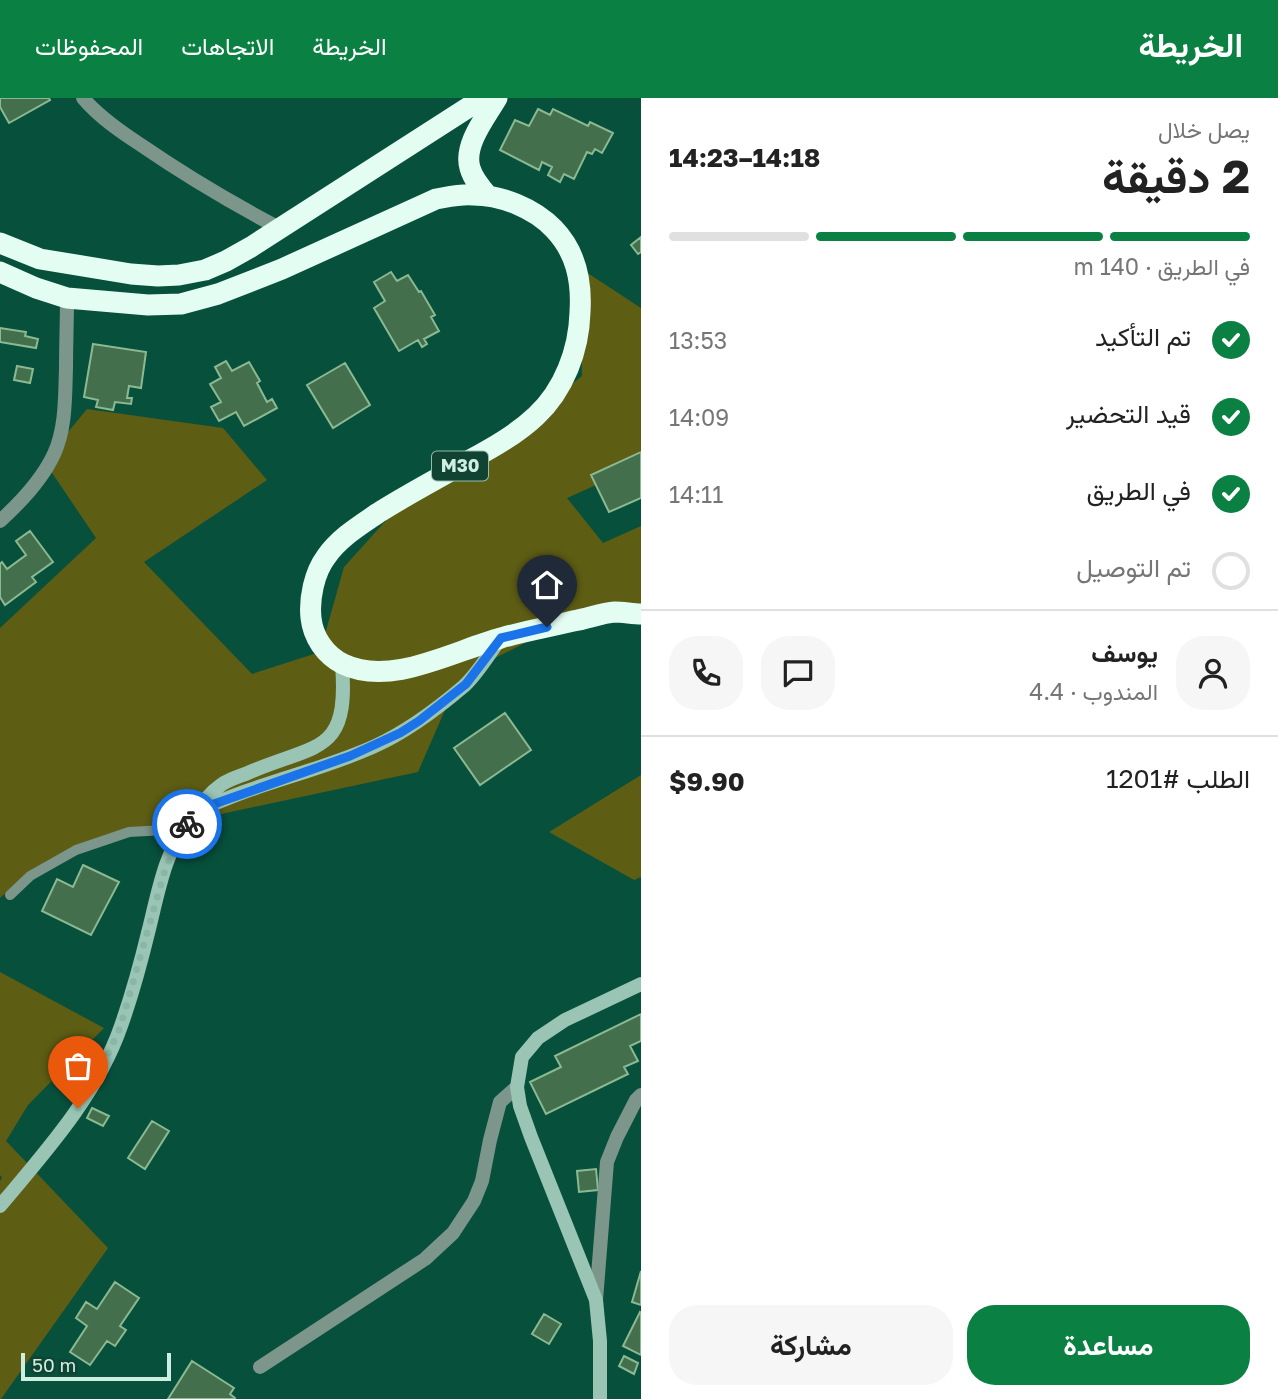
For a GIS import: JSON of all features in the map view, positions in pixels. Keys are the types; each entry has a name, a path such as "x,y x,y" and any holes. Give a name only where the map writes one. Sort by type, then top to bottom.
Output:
{"highway":[{"path":"0,243 52,262 131,274 179,275 205,270 226,261 483,98"},
{"path":"488,196 473,176 468,157 474,137 497,98"},
{"name":"M30","path":"0,272 68,298 129,304 181,304 218,294 282,269 436,200 464,195 488,196 519,206 547,221 558,233 573,257 578,271 581,297 574,354 559,387 536,417 488,450 398,500 363,523 338,542 324,559 312,595 312,626 321,646 342,664"},
{"path":"342,664 368,671 407,668 501,638 641,607"},
{"path":"615,612 641,614"}],"street":[{"path":"83,98 114,127 162,159 229,202 279,228"},
{"path":"0,521 15,508 40,478 54,453 61,430 65,398 68,298"},
{"path":"195,813 232,797 350,756 400,733 466,684 501,638"},
{"path":"0,1206 66,1127 100,1071 120,1028 165,870 183,829 222,785 299,755 328,739 341,716 344,688 342,664"},
{"path":"596,1300 531,1137 520,1106 517,1087 522,1058 538,1038 565,1020 641,984"},
{"path":"260,1367 425,1259 453,1233 474,1200 482,1181 500,1102 517,1087"},
{"path":"600,1399 600,1341 596,1300 607,1162 617,1137 641,1095"}],"lane":[{"path":"10,895 30,876 76,849 129,832 183,829"}],"shaded area":[{"path":"580,268 641,308 641,465 567,498 603,543 641,526 641,618 555,628 479,666 455,687 418,772 170,825 117,832 67,850 45,862 0,898 0,628 96,538 44,461 87,409 223,428 267,480 144,562 252,674 320,652 344,567 390,516 582,376"},
{"path":"641,775 641,877 634,880 549,832"},
{"path":"0,972 104,1028 28,1105 6,1141 108,1248 1,1399 2,1178"}],"building":[{"path":"0,98 50,100 9,123 0,107"},
{"path":"538,109 550,115 553,109 588,126 590,122 613,133 602,153 595,149 592,154 587,152 574,179 564,174 560,182 548,175 552,167 542,162 539,170 500,150 515,120 529,126"},
{"path":"641,237 641,252 638,254 631,245"},
{"path":"391,272 397,281 408,275 435,315 431,317 439,331 424,339 427,344 422,347 418,340 399,351 374,308 385,301 374,282"},
{"path":"0,328 26,332 25,336 38,339 36,348 0,342"},
{"path":"93,344 146,352 141,388 129,386 127,398 132,398 131,404 115,402 113,410 96,407 98,400 84,397"},
{"path":"226,361 232,371 249,362 260,381 257,383 267,402 272,399 277,408 244,426 236,412 219,421 211,407 221,402 210,384 221,378 215,367"},
{"path":"345,363 370,405 333,428 307,385"},
{"path":"17,366 33,369 30,383 14,380"},
{"path":"641,452 641,498 609,512 591,475"},
{"path":"30,531 53,562 32,577 36,582 5,605 0,597 0,564 2,562 7,569 26,555 16,541"},
{"path":"505,713 531,750 480,785 454,748"},
{"path":"83,865 119,882 91,935 42,911 57,879 73,887"},
{"path":"641,1014 641,1041 630,1046 638,1061 624,1067 628,1074 546,1114 530,1082 561,1067 555,1056"},
{"path":"92,1108 109,1116 103,1126 87,1118"},
{"path":"152,1121 169,1131 145,1169 128,1158"},
{"path":"596,1169 598,1190 579,1192 577,1171"},
{"path":"641,1271 641,1305 632,1302"},
{"path":"115,1282 139,1298 120,1326 126,1330 115,1346 107,1341 90,1365 70,1352 87,1326 76,1318 86,1302 97,1309"},
{"path":"641,1313 641,1355 623,1346"},
{"path":"544,1314 561,1324 549,1344 532,1334"},
{"path":"624,1356 638,1363 634,1374 619,1366"},
{"path":"192,1361 234,1388 230,1394 235,1398 168,1399"}],"way so far":[{"path":"78,1108 100,1071 120,1028 165,870 177,839 187,824"}],"route":[{"path":"187,824 195,813 214,804 350,756 400,733 466,684 501,638 547,627"}]}
